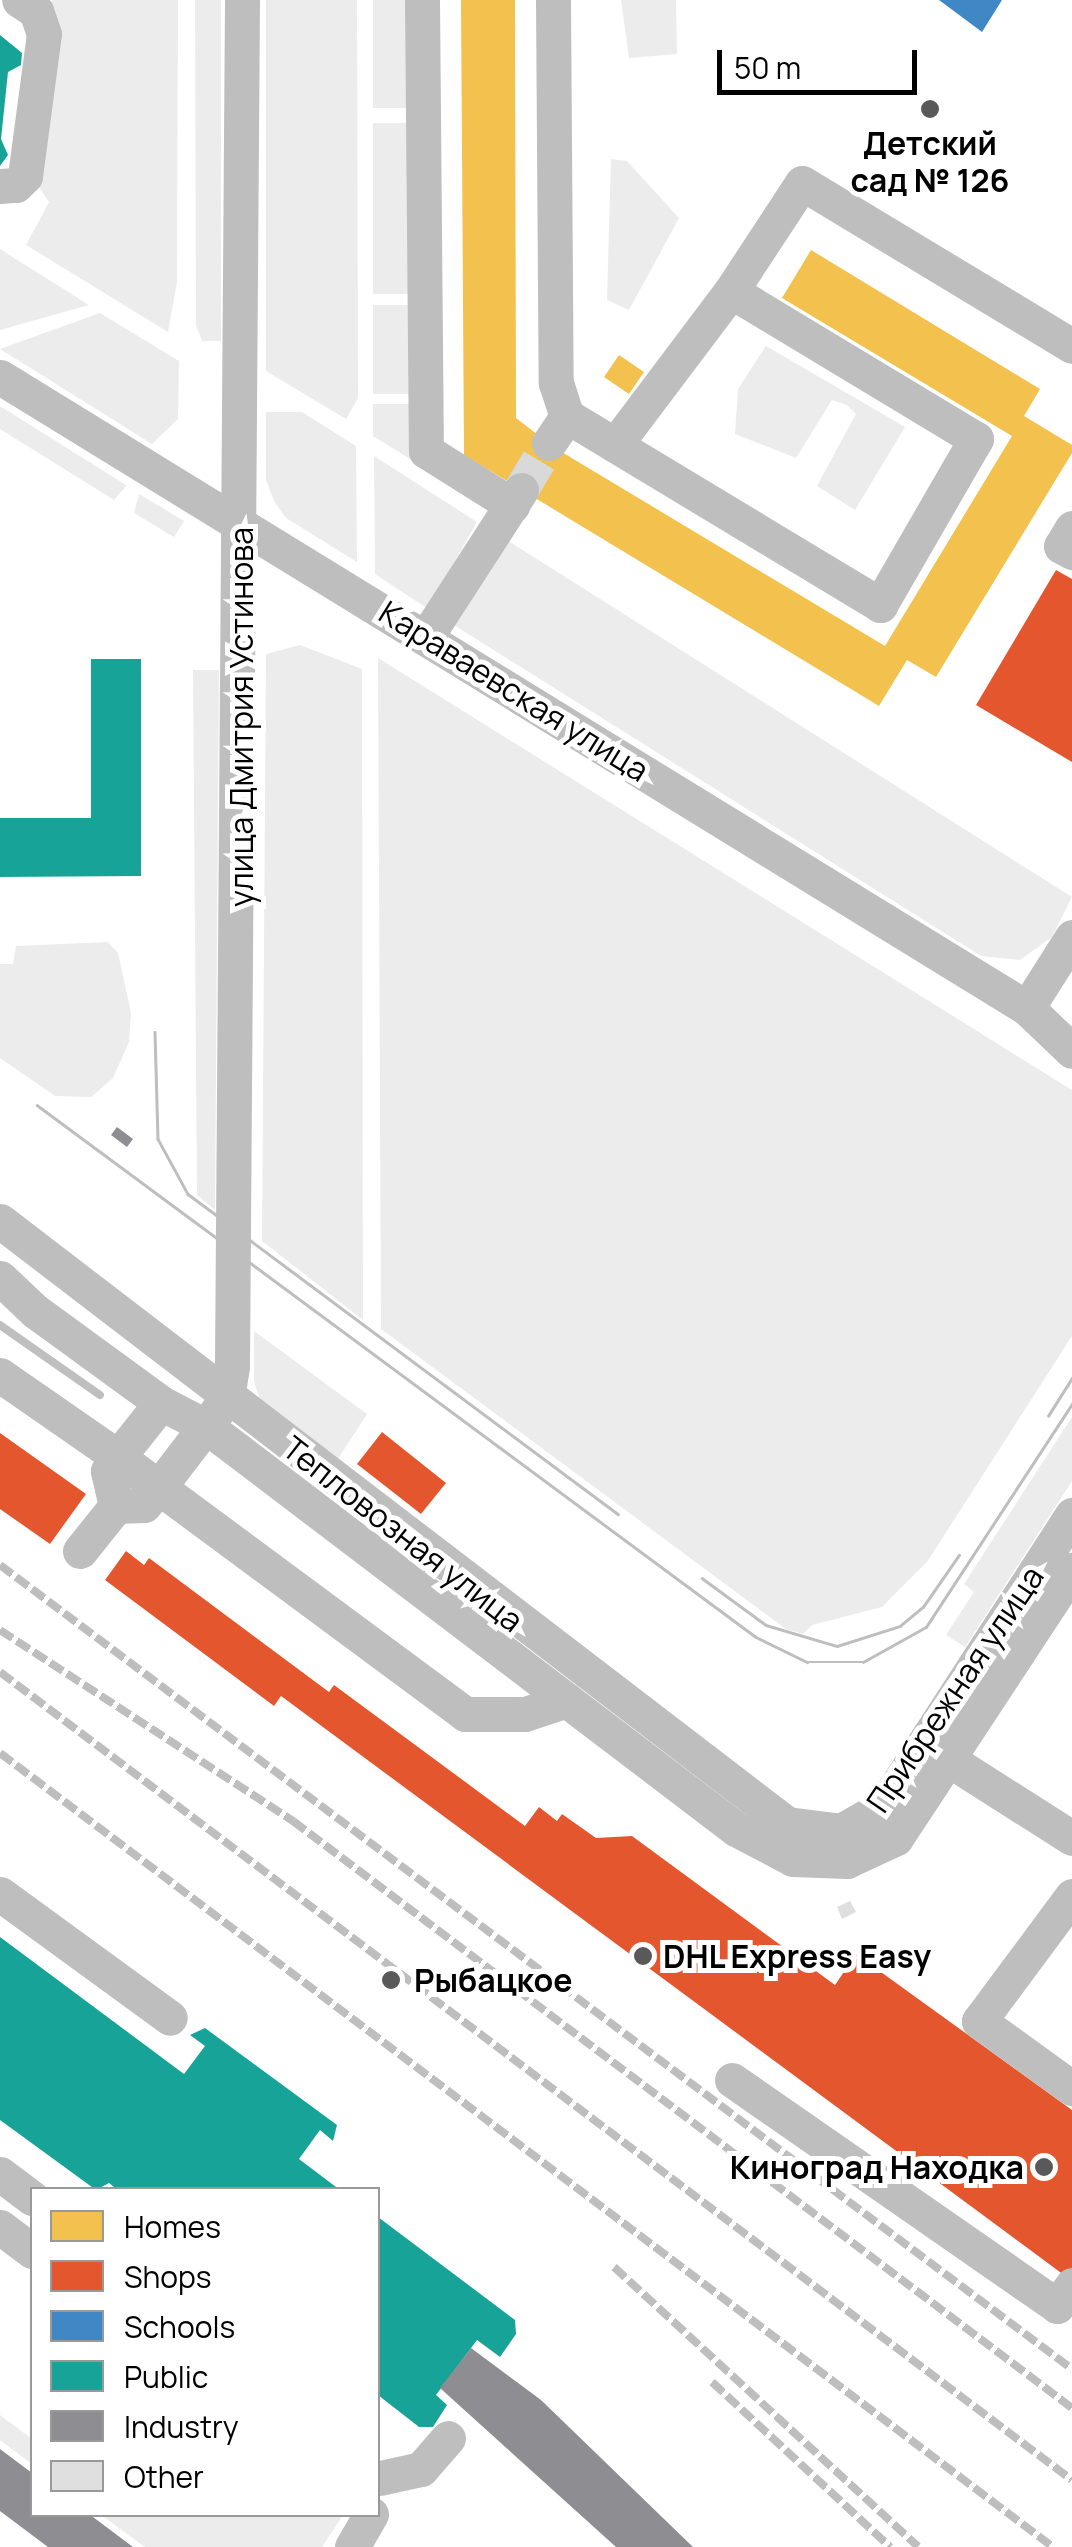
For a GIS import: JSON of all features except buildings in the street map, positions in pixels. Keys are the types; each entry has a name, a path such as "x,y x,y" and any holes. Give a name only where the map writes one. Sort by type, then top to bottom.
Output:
{"street":[{"path":"0,186 16,185 26,176 44,34 36,11 19,0"},
{"name":"улица Дмитрия Устинова","path":"217,1412 236,1298 242,0"},
{"path":"422,0 426,451 516,497 426,636"},
{"path":"552,0 558,430 615,445 880,605 976,440 731,291"},
{"path":"615,445 731,291 802,183 1072,346"},
{"name":"Караваевская улица","path":"0,377 1027,1008 1072,1051"},
{"path":"1072,528 1061,546 1072,552"},
{"path":"1027,1008 1072,936"},
{"name":"Караваевская улица","path":"1027,1008 1072,1017"},
{"name":"Тепловозная улица","path":"0,1221 217,1412 568,1700 736,1829 793,1859 819,1847"},
{"name":"Тепловозная улица","path":"0,1278 161,1403 217,1412 819,1847"},
{"path":"0,1376 118,1457 465,1714 525,1714 568,1700"},
{"path":"116,1506 108,1471 161,1403"},
{"path":"80,1551 116,1506 144,1504 217,1412"},
{"name":"Прибрежная улица","path":"819,1847 872,1854 896,1838 936,1752 1072,1514"},
{"name":"Прибрежная улица","path":"936,1752 1072,1570"},
{"path":"936,1752 1068,1827"},
{"path":"0,1894 170,2018"},
{"path":"1072,1896 978,2021 1072,2088"},
{"path":"732,2080 1057,2306 1072,2285"},
{"path":"0,2174 30,2196"},
{"path":"0,2227 30,2250"},
{"path":"380,2480 421,2469 448,2438"},
{"path":"352,2547 368,2517"}],"shaded area":[{"path":"52,0 178,0 177,282 168,332 26,245 49,202 37,184"},
{"path":"195,0 221,0 221,341 202,341 196,325"},
{"path":"266,0 357,0 358,398 346,419 266,371"},
{"path":"373,0 411,0 412,108 373,108"},
{"path":"621,0 676,0 677,54 629,58"},
{"path":"373,123 412,123 413,294 373,294"},
{"path":"611,159 627,161 679,218 629,310 607,300"},
{"path":"0,249 89,305 0,330"},
{"path":"373,305 413,305 413,394 373,394"},
{"path":"100,313 179,361 178,419 152,444 0,349"},
{"path":"766,346 905,427 855,510 817,486 856,414 847,405 832,400 796,458 735,434 738,389"},
{"path":"373,404 413,404 410,459 373,436"},
{"path":"0,406 127,485 114,500 0,429"},
{"path":"266,412 302,412 356,446 357,562 286,518 274,501 266,480"},
{"path":"374,456 477,522 428,609 375,574"},
{"path":"139,494 184,521 174,537 134,513"},
{"path":"502,537 1072,897 1052,937 1020,960 981,956 454,625"},
{"path":"300,645 362,669 363,1320 262,1241 266,654"},
{"path":"378,658 1072,1090 1072,1336 927,1562 882,1607 812,1625 803,1634 786,1629 381,1329"},
{"path":"193,670 219,670 215,1210 197,1195"},
{"path":"108,942 118,953 131,1013 129,1042 113,1078 91,1097 55,1096 0,1058 0,964 13,964 16,946"},
{"path":"254,1331 367,1414 336,1462 263,1408 254,1382"},
{"path":"1072,1417 1072,1481 965,1647 946,1635 974,1592 964,1584"},
{"path":"0,2415 30,2438 30,2462 0,2440"},
{"path":"104,2517 342,2517 322,2547 145,2547"}],"waterway":[{"path":"0,1325 100,1395"}],"tunnel":[{"path":"521,490 549,443"}],"tram line":[{"path":"155,1032 158,1139 188,1194 618,1514"},
{"path":"37,1105 756,1637 807,1662 863,1662 926,1627 1072,1404"},
{"path":"1048,1416 1072,1378"},
{"path":"702,1578 766,1625 837,1646 900,1626 923,1607 959,1555"}],"railway":[{"path":"0,1565 1072,2369"},
{"path":"0,1630 293,1821 1072,2408"},
{"path":"0,1672 1072,2480"},
{"path":"0,1753 1053,2547"},
{"path":"614,2267 918,2547"},
{"path":"712,2382 890,2547"}],"place":[{"name":"Детский сад № 126","path":"930,109"},
{"name":"DHL Express Easy","path":"643,1956"},
{"name":"Рыбацкое","path":"391,1980"},
{"name":"Киноград Находка","path":"1044,2167"}]}
